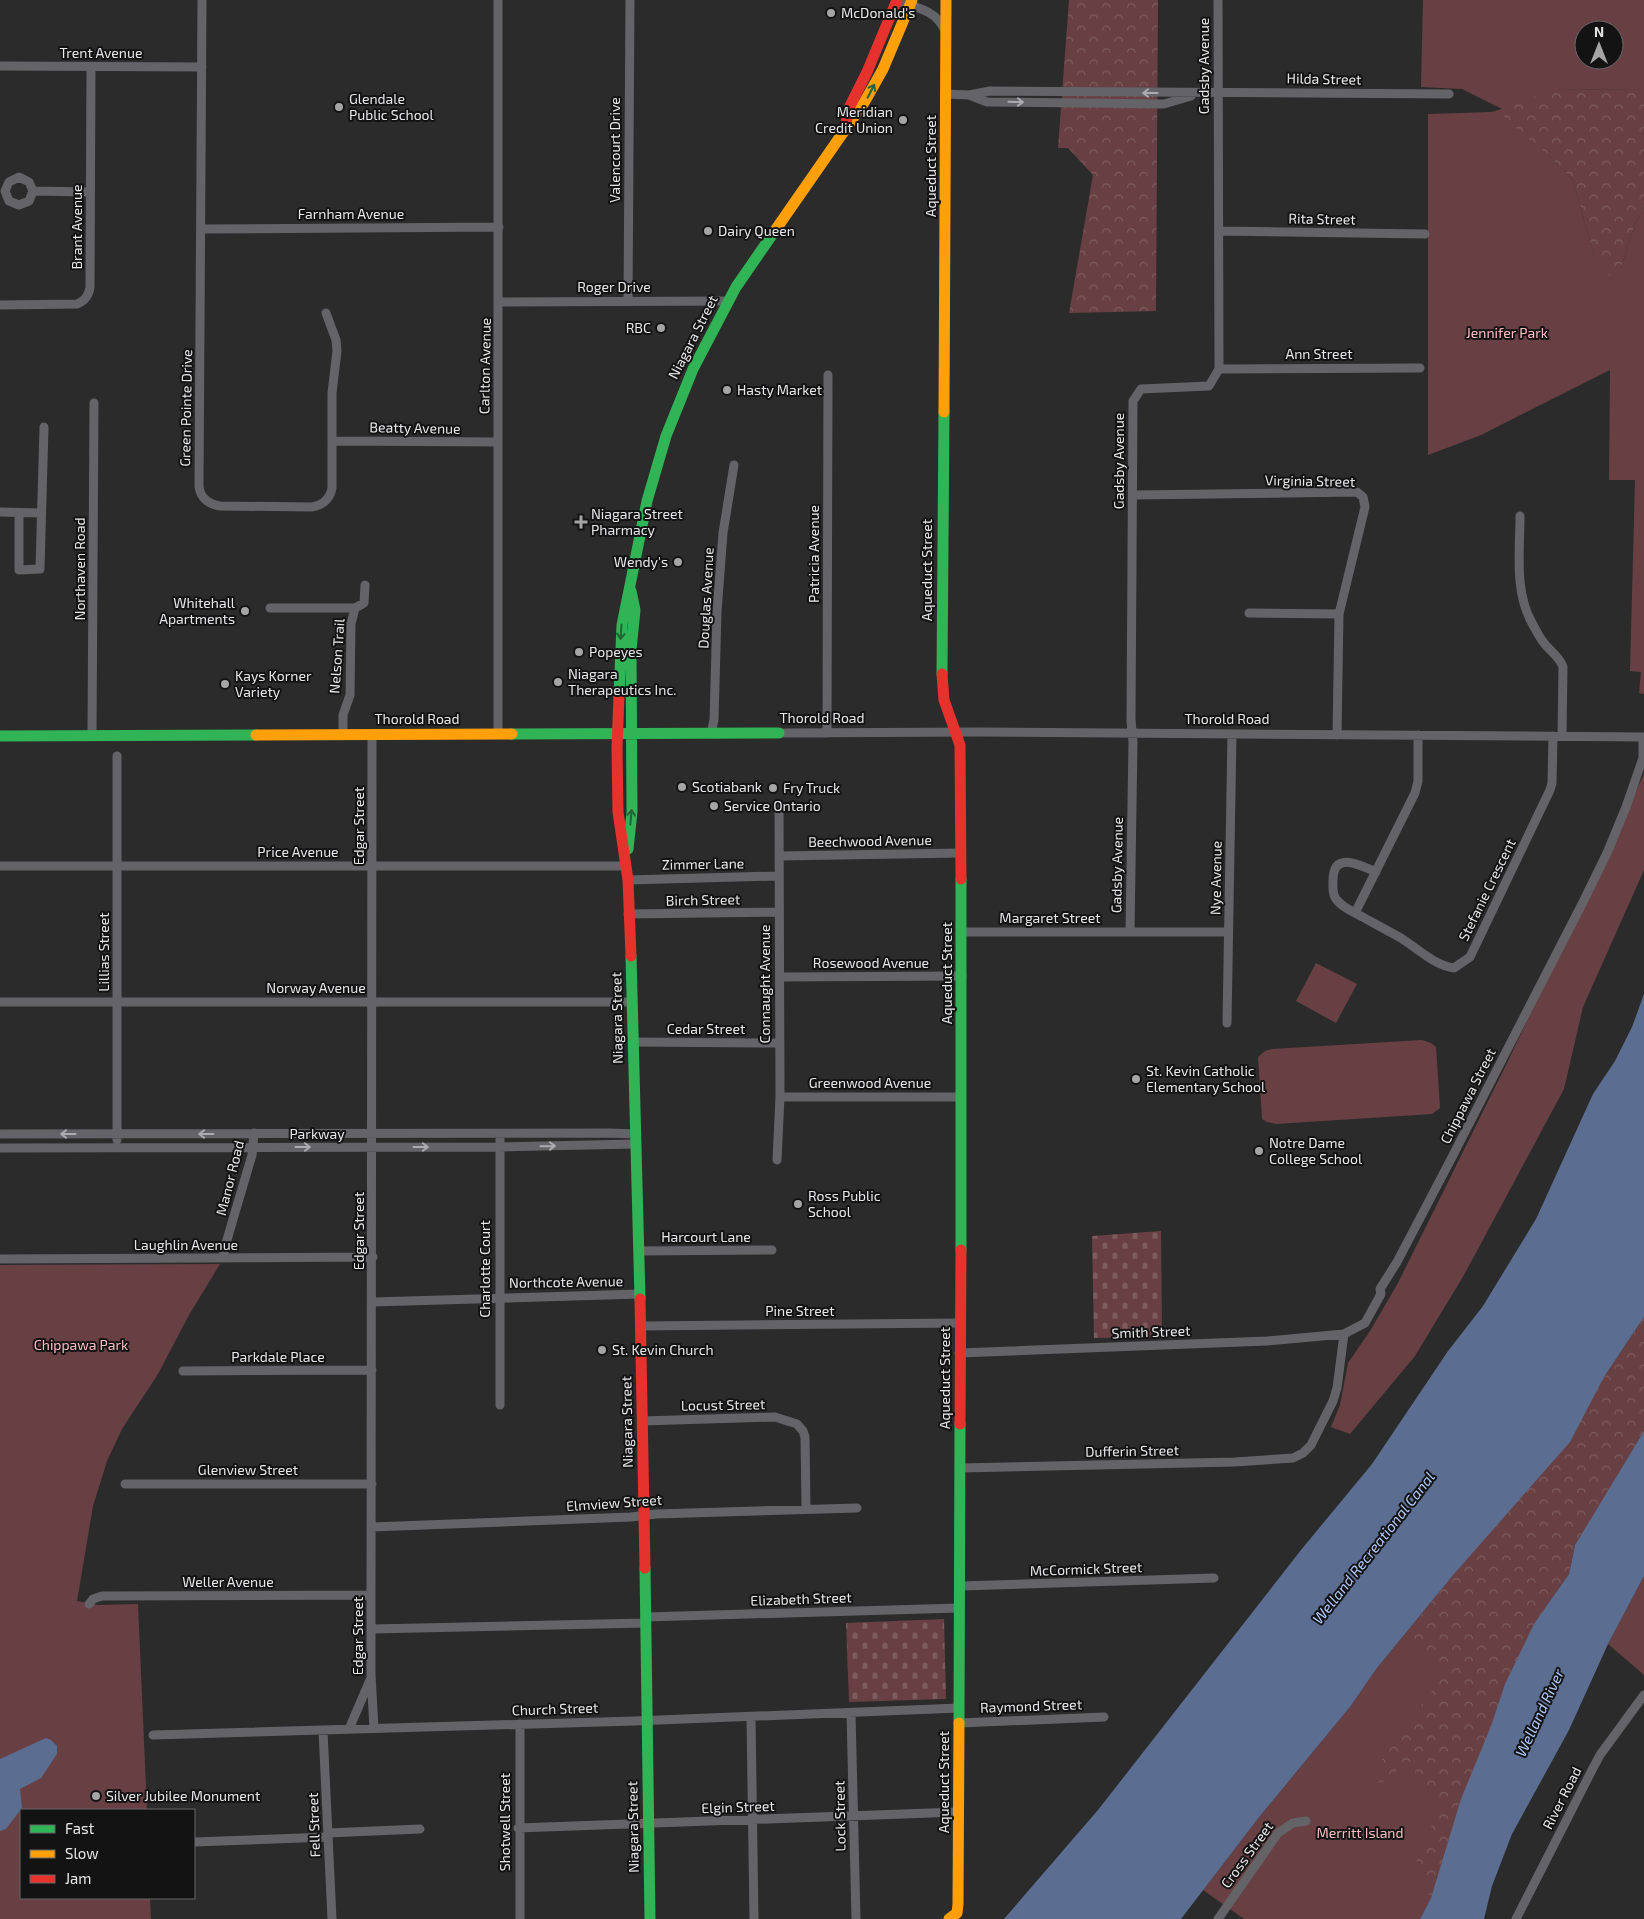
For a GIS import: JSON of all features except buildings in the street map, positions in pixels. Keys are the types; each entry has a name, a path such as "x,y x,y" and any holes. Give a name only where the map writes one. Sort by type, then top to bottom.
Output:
{"street":[{"name":"Green Pointe Drive","path":"202,0 199,486 202,496 210,503 220,506 312,507 329,497 332,488 332,393 337,351 334,335 326,313"},
{"name":"Carlton Avenue","path":"498,0 498,733"},
{"name":"Valencourt Drive","path":"628,301 630,0"},
{"path":"896,0 911,3 934,15 941,22 945,31"},
{"name":"Niagara Street","path":"844,132 850,106 867,72 896,0"},
{"name":"Aqueduct Street","path":"946,0 942,672 944,700 960,745 962,932 958,1904 952,1918"},
{"name":"Gadsby Avenue","path":"1130,931 1133,401 1141,388 1209,386 1219,369 1218,0"},
{"name":"Niagara Street","path":"650,1919 641,1326 632,1002 628,880 618,812 617,733 622,625 646,501 666,436 693,369 728,301 763,247 860,112 870,95 911,3"},
{"name":"Trent Avenue","path":"0,66 202,67"},
{"name":"Brant Avenue","path":"0,305 77,304 86,298 90,287 91,67"},
{"name":"Hilda Street","path":"945,94 969,95 990,91 1449,94"},
{"path":"33,191 90,192"},
{"name":"Farnham Avenue","path":"202,229 499,227"},
{"name":"Rita Street","path":"1219,231 1425,234"},
{"name":"Roger Drive","path":"499,302 728,301"},
{"name":"Ann Street","path":"1219,369 1420,368"},
{"name":"Patricia Avenue","path":"827,733 828,374"},
{"name":"Northaven Road","path":"92,736 94,403"},
{"path":"20,513 19,570 40,570 44,427"},
{"name":"Beatty Avenue","path":"332,441 498,442"},
{"name":"Douglas Avenue","path":"711,734 715,695 717,612 723,533 734,465"},
{"name":"Virginia Street","path":"1133,495 1357,492 1364,496 1365,507 1339,614 1337,735"},
{"path":"0,512 41,513"},
{"path":"1520,516 1520,571 1524,605 1540,637 1563,667 1562,736"},
{"name":"Niagara Street","path":"626,866 632,812 631,650 635,610 630,584"},
{"name":"Nelson Trail","path":"343,734 343,715 350,695 351,624 355,608 364,603 365,585"},
{"path":"270,608 355,608"},
{"path":"1249,613 1339,614"},
{"name":"Thorold Road","path":"0,736 955,732 1643,737"},
{"name":"Edgar Street","path":"372,734 373,1302 371,1595 374,1728"},
{"name":"Nye Avenue","path":"1227,1023 1232,734"},
{"path":"1355,913 1415,793 1418,781 1418,735"},
{"name":"Stefanie Crescent","path":"1376,872 1348,862 1336,867 1333,876 1333,894 1339,903 1401,938 1443,967 1454,968 1470,957 1550,790 1552,783 1552,736"},
{"name":"Chippawa Street","path":"1344,1334 1365,1323 1377,1303 1381,1294 1380,1289 1401,1254 1583,902 1626,807 1642,758 1643,737"},
{"name":"Lillias Street","path":"117,756 117,1147"},
{"name":"Connaught Avenue","path":"777,1160 780,1097 779,808"},
{"name":"Beechwood Avenue","path":"780,856 961,853"},
{"name":"Price Avenue","path":"0,866 626,866"},
{"name":"Zimmer Lane","path":"628,880 778,876"},
{"name":"Birch Street","path":"628,914 778,912"},
{"name":"Margaret Street","path":"962,932 1228,932"},
{"name":"Rosewood Avenue","path":"780,977 962,976"},
{"name":"Norway Avenue","path":"0,1002 632,1002"},
{"name":"Cedar Street","path":"633,1042 779,1043"},
{"name":"Greenwood Avenue","path":"780,1097 961,1097"},
{"name":"Parkway","path":"5,1134 500,1134 610,1132 635,1139"},
{"name":"Manor Road","path":"224,1258 224,1250 254,1148 254,1133"},
{"path":"5,1134 10,1148"},
{"name":"Charlotte Court","path":"500,1134 500,1405"},
{"name":"Parkway","path":"0,1148 500,1147 635,1139"},
{"name":"Harcourt Lane","path":"639,1251 772,1250"},
{"name":"Laughlin Avenue","path":"0,1259 373,1257"},
{"name":"Northcote Avenue","path":"373,1302 640,1294"},
{"name":"Pine Street","path":"641,1326 960,1323"},
{"name":"Smith Street","path":"959,1353 1267,1341 1344,1334"},
{"name":"Dufferin Street","path":"960,1468 1236,1462 1287,1459 1303,1453 1311,1444 1333,1400 1337,1388 1339,1360 1344,1334"},
{"name":"Parkdale Place","path":"183,1371 372,1370"},
{"name":"Locust Street","path":"642,1421 775,1417 794,1423 801,1428 805,1437 806,1508"},
{"name":"Glenview Street","path":"125,1484 372,1484"},
{"name":"Elmview Street","path":"372,1527 806,1508 857,1508"},
{"name":"McCormick Street","path":"960,1586 1214,1578"},
{"name":"Weller Avenue","path":"89,1604 94,1599 102,1596 371,1595"},
{"name":"Elizabeth Street","path":"372,1628 959,1608"},
{"path":"349,1729 372,1675"},
{"name":"River Road","path":"1516,1919 1600,1755 1644,1695"},
{"name":"Church Street","path":"153,1735 751,1717 958,1708"},
{"name":"Lock Street","path":"851,1713 856,1919"},
{"path":"751,1717 754,1919"},
{"name":"Raymond Street","path":"959,1723 1104,1717"},
{"name":"Shotwell Street","path":"520,1724 518,1828 520,1919"},
{"name":"Fell Street","path":"323,1730 332,1919"},
{"name":"Elgin Street","path":"518,1828 958,1812"},
{"name":"Cross Street","path":"1218,1919 1278,1833 1293,1823 1306,1821"},
{"path":"195,1842 420,1829"}],"green space":[{"path":"1069,0 1158,0 1156,311 1069,313 1093,175 1068,148 1058,148"},
{"name":"Jennifer Park","path":"1423,0 1644,0 1644,90 1556,89 1548,155 1573,180 1594,256 1621,268 1634,226 1644,207 1644,694 1639,693 1641,672 1630,671 1635,480 1609,480 1610,370 1481,435 1428,455 1428,114 1491,112 1502,109 1462,89 1421,87"},
{"path":"1556,89 1644,90 1644,207 1634,226 1621,268 1610,276 1594,256 1573,180 1548,155 1505,119 1502,109"},
{"path":"1644,774 1644,870 1583,1007 1564,1089 1464,1275 1415,1356 1350,1434 1331,1427 1340,1405 1348,1363 1370,1331 1398,1283 1508,1061"},
{"path":"1316,963 1357,984 1336,1023 1296,1001"},
{"path":"1422,1040 1436,1047 1440,1108 1432,1114 1276,1124 1262,1119 1258,1057 1265,1051 1272,1049"},
{"path":"1161,1231 1162,1337 1094,1338 1092,1236"},
{"name":"Chippawa Park","path":"220,1264 189,1315 158,1374 122,1429 107,1461 93,1506 77,1601 99,1605 138,1604 147,1809 20,1809 20,1899 150,1899 151,1919 0,1919 0,1265"},
{"name":"Merritt Island","path":"1644,1317 1644,1431 1575,1545 1431,1898 1420,1919 1244,1919 1203,1890 1260,1816 1350,1707 1377,1668 1454,1574 1570,1442"},
{"path":"1644,1317 1644,1431 1575,1545 1569,1574 1534,1624 1505,1684 1491,1726 1461,1799 1431,1898 1414,1867 1443,1799 1420,1784 1411,1761 1400,1766 1389,1781 1376,1783 1371,1776 1398,1736 1444,1675 1408,1631 1454,1574 1604,1377"},
{"path":"1644,1576 1644,1675 1608,1644"},
{"path":"944,1619 946,1699 849,1702 846,1623"}],"water":[{"name":"Welland Recreational Canal","path":"1644,994 1644,1317 1604,1377 1570,1442 1454,1574 1377,1668 1350,1707 1260,1816 1181,1919 1004,1919 1098,1810 1301,1550 1372,1464 1448,1351 1483,1306 1536,1219 1593,1094 1615,1061 1632,1027"},
{"name":"Welland River","path":"1644,1431 1644,1576 1608,1644 1569,1730 1512,1834 1492,1886 1484,1919 1420,1919 1431,1898 1461,1799 1491,1726 1505,1684 1534,1624 1569,1574 1575,1545"},
{"path":"46,1738 57,1746 57,1754 41,1778 20,1789 22,1808 6,1829 0,1831 0,1759"}],"traffic: fast":[{"path":"619,695 622,625 647,501 666,436 693,369 736,287 774,232"},
{"path":"942,674 944,412"},
{"path":"628,849 632,812 631,650 635,610 631,591"},
{"path":"512,734 779,733"},
{"path":"0,736 256,735"},
{"path":"961,879 961,1250"},
{"path":"631,956 640,1299"},
{"path":"959,1723 960,1424"},
{"path":"645,1568 650,1919"}],"traffic: slow":[{"path":"774,232 865,101 883,69 912,0"},
{"path":"944,412 946,0"},
{"path":"256,735 512,734"},
{"path":"949,1919 957,1913 958,1904 959,1723"}],"traffic: jam":[{"path":"845,127 850,106 867,72 897,0"},
{"path":"942,674 944,700 960,745 961,879"},
{"path":"619,695 617,748 618,812 628,880 631,956"},
{"path":"960,1424 961,1250"},
{"path":"640,1299 645,1568"}],"place":[{"name":"McDonald's","path":"831,13"},
{"name":"Glendale Public School","path":"339,107"},
{"name":"Meridian Credit Union","path":"903,120"},
{"name":"Dairy Queen","path":"708,231"},
{"name":"RBC","path":"661,328"},
{"name":"Hasty Market","path":"727,390"},
{"name":"Niagara Street Pharmacy","path":"581,522"},
{"name":"Wendy's","path":"678,562"},
{"name":"Whitehall Apartments","path":"245,611"},
{"name":"Popeyes","path":"579,652"},
{"name":"Niagara Therapeutics Inc.","path":"558,682"},
{"name":"Kays Korner Variety","path":"225,684"},
{"name":"Scotiabank","path":"682,787"},
{"name":"Fry Truck","path":"773,788"},
{"name":"Service Ontario","path":"714,806"},
{"name":"St. Kevin Catholic Elementary School","path":"1136,1079"},
{"name":"Notre Dame College School","path":"1259,1151"},
{"name":"Ross Public School","path":"798,1204"},
{"name":"St. Kevin Church","path":"602,1350"},
{"name":"Silver Jubilee Monument","path":"96,1796"}]}
